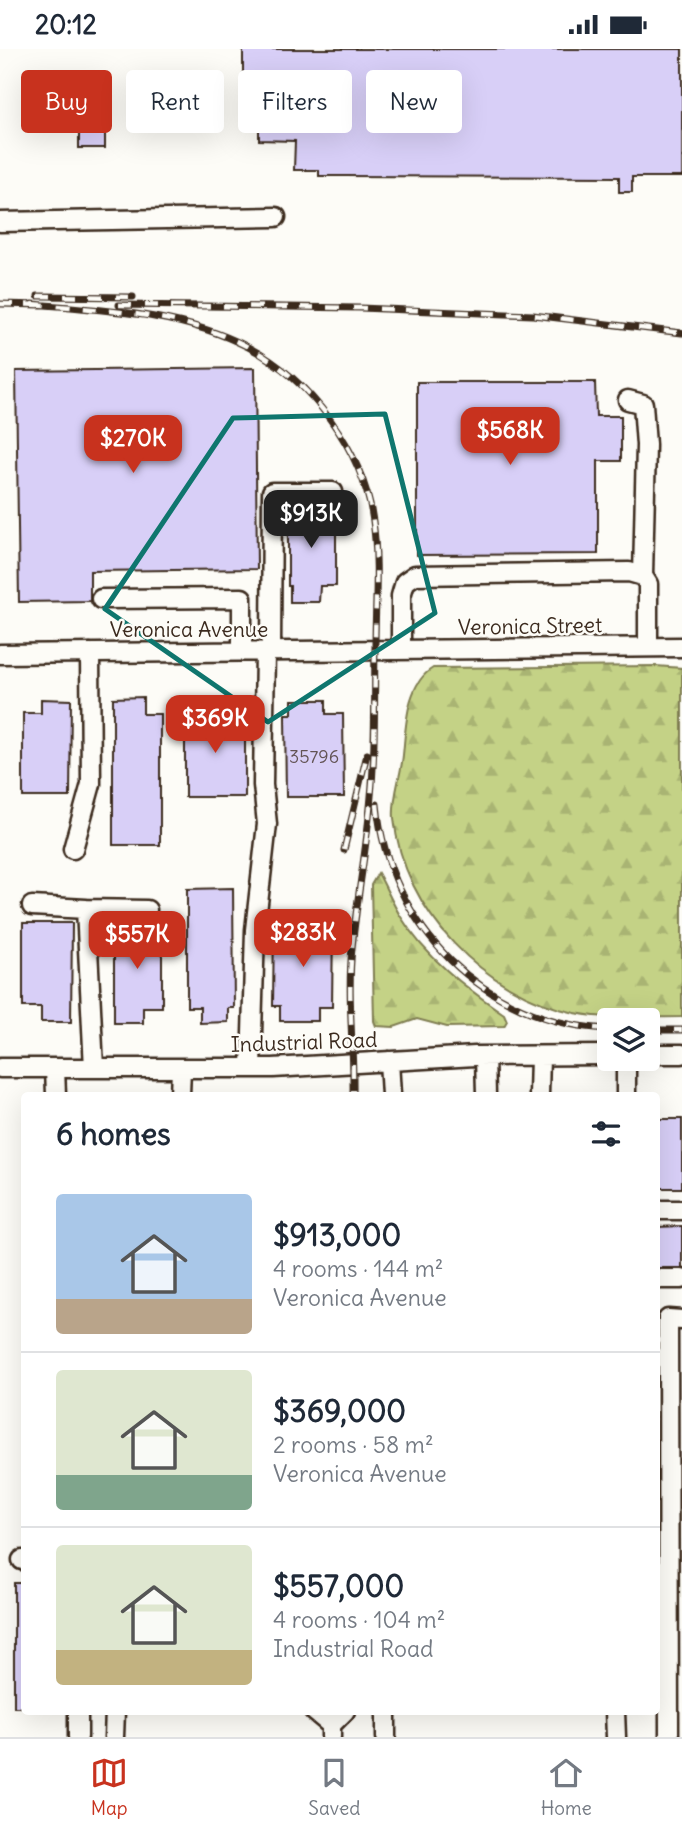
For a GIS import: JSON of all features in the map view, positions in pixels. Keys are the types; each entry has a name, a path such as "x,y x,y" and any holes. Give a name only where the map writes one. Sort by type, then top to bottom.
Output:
{"street":[{"path":"0,222 276,217"},
{"path":"628,400 643,404 646,445 643,576 648,584 648,647"},
{"path":"251,1068 255,930 267,824 263,785 272,492 333,492"},
{"path":"401,650 401,596 405,582 415,575 629,572 643,576"},
{"path":"101,599 243,598 271,580"},
{"path":"242,651 243,598"},
{"name":"Veronica Street","path":"378,650 682,647"},
{"name":"Veronica Avenue","path":"0,654 378,650"},
{"path":"73,849 91,784 90,653"},
{"path":"32,906 147,910"},
{"path":"86,909 94,1068"},
{"path":"660,1054 682,1054"},
{"path":"539,1092 540,1055"},
{"name":"Industrial Road","path":"0,1068 251,1068 485,1056 597,1055"},
{"path":"485,1056 486,1092"},
{"path":"389,1061 391,1092"},
{"path":"55,1068 56,1092"},
{"path":"180,1092 181,1069"},
{"path":"626,1071 626,1092"},
{"path":"660,1210 682,1210"},
{"path":"660,1279 682,1279"},
{"path":"669,1737 675,1684 668,1319 682,1319"},
{"path":"78,1715 78,1737"},
{"path":"114,1715 114,1737"},
{"path":"317,1715 331,1731 342,1715"},
{"path":"386,1715 386,1737"},
{"path":"615,1715 616,1737"}],"highlighted area":[{"path":"385,414 435,613 268,722 105,609 233,418"}],"green space":[{"path":"433,668 682,668 682,1017 660,1017 660,1008 597,1008 597,1016 588,1015 542,1003 510,988 481,968 454,944 431,916 413,885 401,853 394,811 412,695 424,675"},
{"path":"378,873 411,932 434,958 461,982 504,1014 507,1021 504,1026 447,1027 417,1019 394,1027 376,1026 371,885"}],"building":[{"path":"243,49 682,49 682,177 632,177 632,192 619,192 619,177 319,176 319,170 294,170 295,141 259,140 259,133 352,133 352,70 243,70"},
{"path":"79,133 105,133 105,148 79,148"},
{"path":"255,368 257,569 90,571 90,601 19,602 16,371"},
{"path":"417,382 595,382 596,416 621,416 621,461 598,461 598,554 417,555"},
{"path":"288,503 336,503 336,586 320,586 319,602 290,602"},
{"path":"143,697 143,714 160,714 160,845 113,845 113,698"},
{"path":"41,699 71,700 70,797 23,797 23,713 41,713"},
{"path":"292,700 326,700 326,714 343,714 344,797 286,797 285,714 292,714"},
{"path":"185,713 245,713 245,797 185,797"},
{"path":"233,888 234,1008 228,1008 228,1022 200,1023 200,1007 187,1007 187,889"},
{"path":"274,922 333,923 332,1007 318,1007 318,1021 280,1021 280,1006 273,1006"},
{"path":"23,923 72,923 71,1022 41,1022 41,1007 23,1007"},
{"path":"114,924 162,924 162,1007 143,1007 143,1023 114,1023"},
{"path":"660,1119 682,1119 682,1188 660,1188"},
{"path":"682,1226 682,1268 660,1268 660,1227"},
{"path":"14,1583 21,1583 21,1707 14,1707"}],"railway":[{"path":"38,296 133,297"},
{"path":"0,304 42,305"},
{"path":"32,304 115,311 170,320 197,327 248,347 293,378 313,398 346,443 358,469 373,521 376,585 373,777 351,966 353,1092"},
{"path":"119,305 360,308 533,315 682,333"},
{"path":"344,850 367,754"},
{"path":"377,804 385,849 401,890 423,928 451,961 484,988 522,1009 564,1023 597,1027"},
{"path":"660,1030 682,1030"}]}
